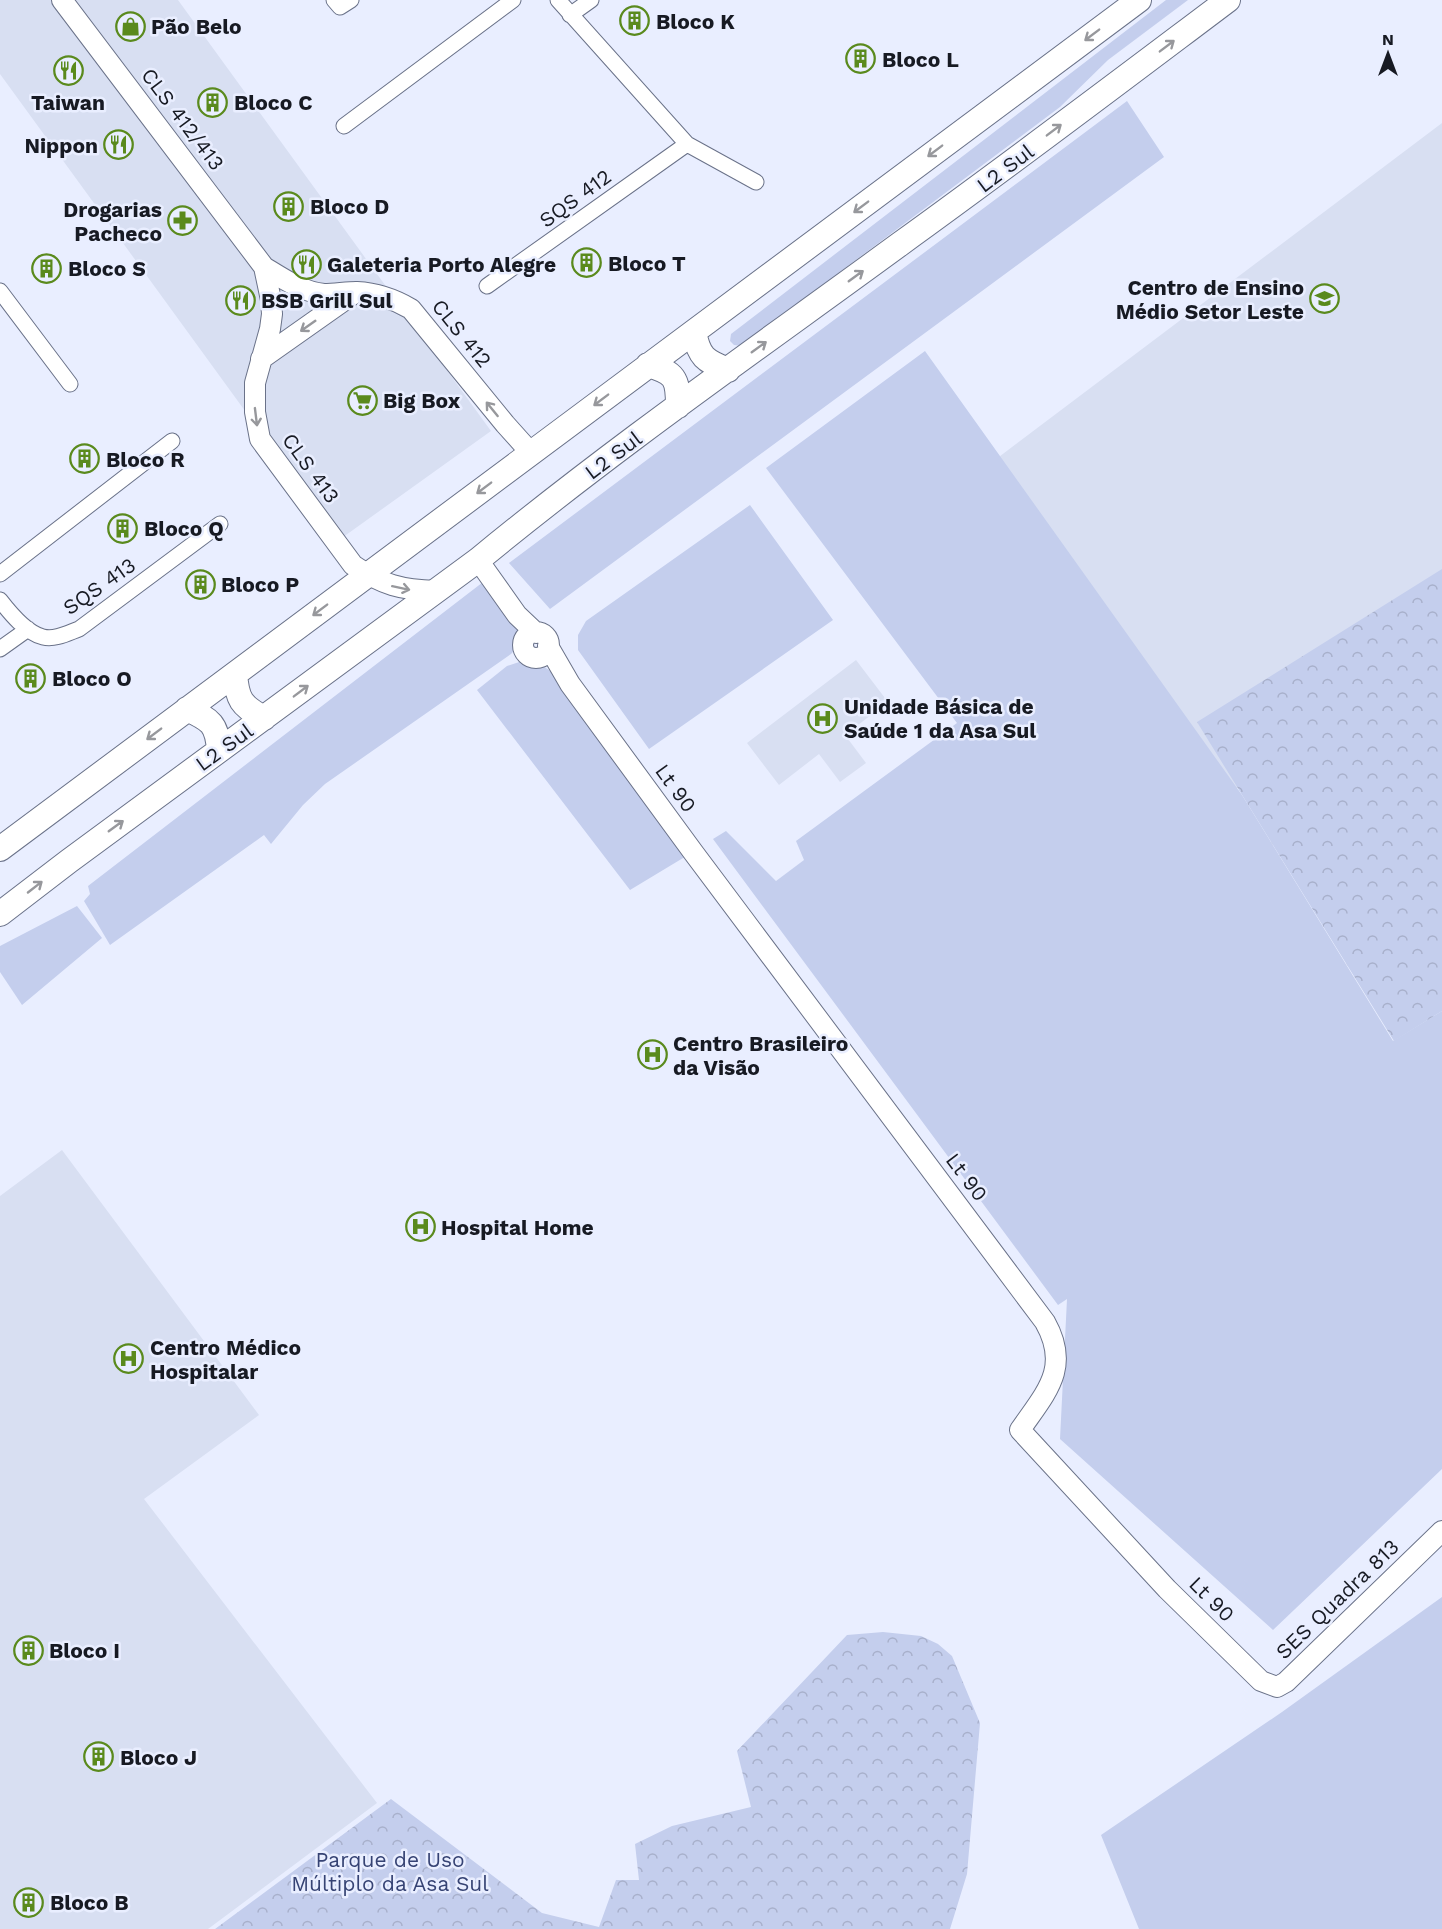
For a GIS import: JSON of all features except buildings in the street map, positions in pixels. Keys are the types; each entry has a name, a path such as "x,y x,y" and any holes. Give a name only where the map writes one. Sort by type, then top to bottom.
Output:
{"main road":[{"path":"0,849 1139,0"},
{"name":"L2 Sul","path":"0,914 478,560 528,519 678,406 940,216 1228,0"},
{"path":"694,332 697,348 703,357 712,364 728,370"},
{"path":"648,365 665,370 673,376 678,388 678,406"},
{"path":"235,674 236,692 242,702 250,711 264,718"},
{"path":"188,710 203,716 213,724 218,734 219,750"}],"street":[{"name":"CLS 412/413","path":"63,0 264,267"},
{"path":"334,0 340,7 351,0"},
{"path":"344,126 513,0"},
{"path":"558,0 687,144 756,182"},
{"path":"570,15 591,0"},
{"name":"SQS 412","path":"487,286 687,144"},
{"name":"CLS 412","path":"264,267 296,286 323,294 356,292 394,299 411,309 531,453"},
{"name":"CLS 413","path":"264,267 272,314 255,383 260,439 353,565 388,585 436,591"},
{"path":"0,291 70,384"},
{"path":"261,359 356,292"},
{"path":"0,574 172,441"},
{"name":"SQS 413","path":"28,629 43,637 62,636 79,629 220,524"},
{"name":"Lt 90","path":"478,560 537,643 570,684 1045,1322 1057,1347 1057,1363 1049,1386 1020,1430 1167,1588 1261,1682"},
{"path":"0,600 28,629 0,649"},
{"name":"SES Quadra 813","path":"1261,1682 1277,1687 1286,1682 1442,1531"}],"shaded area":[{"path":"0,0 178,0 491,431 339,540 0,74"},
{"name":"Centro de Ensino Médio Setor Leste","path":"1442,123 1442,625 1215,805 975,475"},
{"name":"Unidade Básica de Saúde 1 da Asa Sul","path":"856,660 888,702 845,735 866,763 840,782 819,754 779,785 747,743"},
{"path":"62,1150 259,1415 144,1499 377,1803 208,1929 0,1929 0,1196"}],"green space":[{"path":"1166,0 1188,0 1108,60 1060,107 741,346 734,345 730,341 731,334"},
{"path":"1127,101 1164,157 550,609 509,563"},
{"path":"925,351 1242,795 1393,1041 1442,1011 1442,1469 1273,1630 1060,1439 1067,1299 1058,1305 713,839 726,831 776,881 804,860 796,841 957,723 766,468"},
{"path":"750,505 833,620 649,749 578,650 578,635 586,621"},
{"path":"1442,569 1442,1011 1394,1041 1197,722"},
{"path":"487,579 522,637 520,644 511,654 325,784 303,805 271,844 264,835 110,945 84,901 90,894 88,886"},
{"path":"531,658 570,684 693,852 630,890 477,690 507,666"},
{"path":"77,906 102,938 22,1005 0,972 0,946"},
{"path":"1442,1597 1442,1929 1139,1929 1101,1835 1282,1712"},
{"name":"Parque de Uso Múltiplo da Asa Sul","path":"883,1632 921,1636 938,1644 952,1656 980,1723 967,1874 950,1929 215,1929 391,1799 542,1913 599,1927 616,1880 639,1880 635,1844 672,1826 751,1807 737,1751 847,1635"}],"place":[{"name":"Bloco K","path":"635,21"},
{"name":"Pão Belo","path":"130,26"},
{"name":"Bloco L","path":"861,59"},
{"name":"Taiwan","path":"68,71"},
{"name":"Bloco C","path":"213,102"},
{"name":"Nippon","path":"119,145"},
{"name":"Bloco D","path":"289,206"},
{"name":"Drogarias Pacheco","path":"183,221"},
{"name":"Bloco T","path":"587,263"},
{"name":"Galeteria Porto Alegre","path":"306,264"},
{"name":"Bloco S","path":"47,268"},
{"name":"Centro de Ensino Médio Setor Leste","path":"1325,299"},
{"name":"BSB Grill Sul","path":"240,300"},
{"name":"Big Box","path":"362,400"},
{"name":"Bloco R","path":"85,459"},
{"name":"Bloco Q","path":"123,528"},
{"name":"Bloco P","path":"200,584"},
{"name":"Bloco O","path":"31,678"},
{"name":"Unidade Básica de Saúde 1 da Asa Sul","path":"823,718"},
{"name":"Centro Brasileiro da Visão","path":"652,1055"},
{"name":"Hospital Home","path":"420,1227"},
{"name":"Centro Médico Hospitalar","path":"129,1359"},
{"name":"Bloco I","path":"28,1650"},
{"name":"Bloco J","path":"99,1757"},
{"name":"Bloco B","path":"29,1902"}]}
